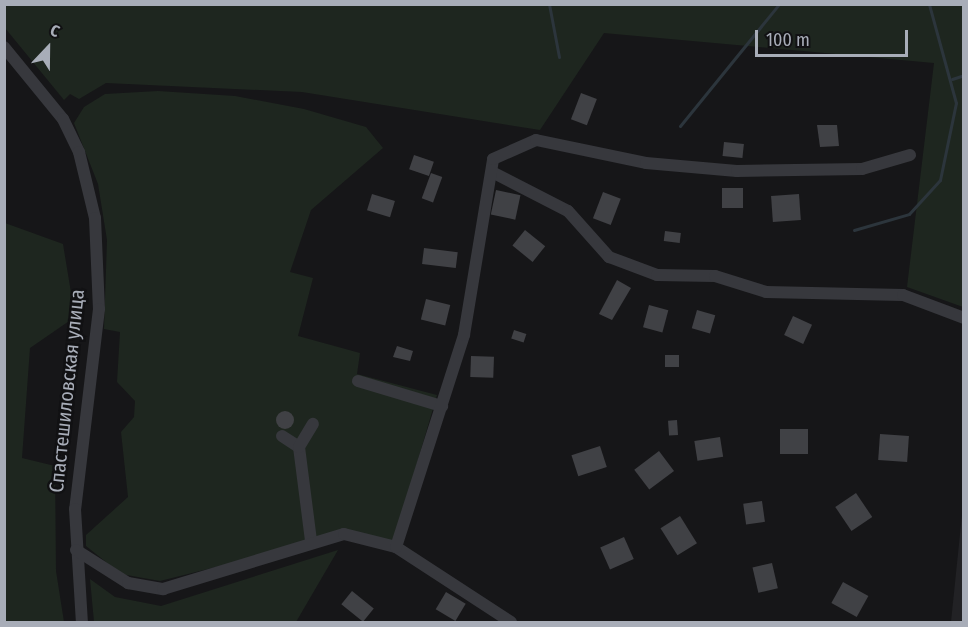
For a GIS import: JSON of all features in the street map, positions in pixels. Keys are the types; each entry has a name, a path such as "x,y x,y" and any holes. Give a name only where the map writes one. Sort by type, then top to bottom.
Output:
{"street":[{"name":"Спастешиловская улица","path":"4,47 63,119 79,152 94,218 99,309 75,509 82,622"},
{"path":"396,548 464,335 493,159 536,140 646,163 737,171 862,169 910,155"},
{"path":"492,172 568,211 609,257 657,275 716,276 766,292 903,295 963,318"},
{"path":"358,381 442,406"},
{"path":"311,541 299,447 313,424"},
{"path":"282,436 299,447"},
{"path":"76,550 128,583 163,589 311,541 344,534 396,548 511,622"}],"shaded area":[{"path":"4,5 963,5 963,307 907,287 934,63 604,33 540,130 302,92 106,83 79,99 70,94 64,100 5,28"},
{"path":"158,91 235,96 304,109 366,127 383,148 311,210 290,272 313,278 298,336 360,353 357,374 437,395 393,545 344,535 160,581 121,574 86,546 86,535 128,497 121,432 134,417 135,401 117,382 120,332 104,329 107,240 98,184 74,123 84,107 105,94"},
{"path":"5,223 63,244 75,317 30,348 22,458 55,466 56,571 64,622 5,622"},
{"path":"963,505 963,622 951,622"},
{"path":"338,550 296,622 94,622 90,579 115,597 161,606"}],"building":[{"path":"581,93 597,99 587,125 571,119"},
{"path":"817,125 837,125 839,146 820,147"},
{"path":"724,142 744,144 742,158 723,156"},
{"path":"414,155 434,162 429,176 409,169"},
{"path":"431,173 442,177 433,202 422,198"},
{"path":"722,188 743,188 743,208 722,208"},
{"path":"496,190 520,195 515,220 491,214"},
{"path":"603,192 621,199 611,225 593,218"},
{"path":"372,194 395,201 390,217 367,210"},
{"path":"799,194 801,220 773,222 771,196"},
{"path":"525,230 545,246 533,262 512,246"},
{"path":"665,231 681,233 680,243 664,241"},
{"path":"424,248 458,252 456,268 422,264"},
{"path":"617,280 631,288 612,320 599,314"},
{"path":"426,299 450,305 445,325 421,319"},
{"path":"649,305 668,310 662,332 643,327"},
{"path":"697,310 715,315 710,334 692,328"},
{"path":"793,316 812,325 803,344 784,335"},
{"path":"514,330 526,334 524,343 511,339"},
{"path":"397,346 413,351 410,361 393,357"},
{"path":"665,355 679,355 679,367 665,367"},
{"path":"471,356 494,357 493,378 470,377"},
{"path":"285,411 291,414 294,420 291,426 285,429 279,426 276,420 279,414"},
{"path":"677,420 678,435 669,436 668,421"},
{"path":"780,429 808,429 808,454 780,454"},
{"path":"880,434 909,436 907,462 878,460"},
{"path":"720,437 723,457 697,461 694,441"},
{"path":"600,446 607,467 578,476 571,455"},
{"path":"659,451 674,471 649,490 634,470"},
{"path":"856,493 872,517 851,531 835,507"},
{"path":"762,501 765,522 746,524 743,504"},
{"path":"680,516 697,543 677,555 660,528"},
{"path":"624,537 634,559 610,570 600,548"},
{"path":"772,563 778,588 758,593 753,567"},
{"path":"843,582 868,596 857,617 831,603"},
{"path":"352,591 374,609 363,622 341,604"},
{"path":"446,592 466,604 455,621 436,609"}],"waterway":[{"path":"549,4 559,57"},
{"path":"680,126 779,4"},
{"path":"854,230 909,214 940,180 956,103 929,4"},
{"path":"952,79 964,75"}]}
